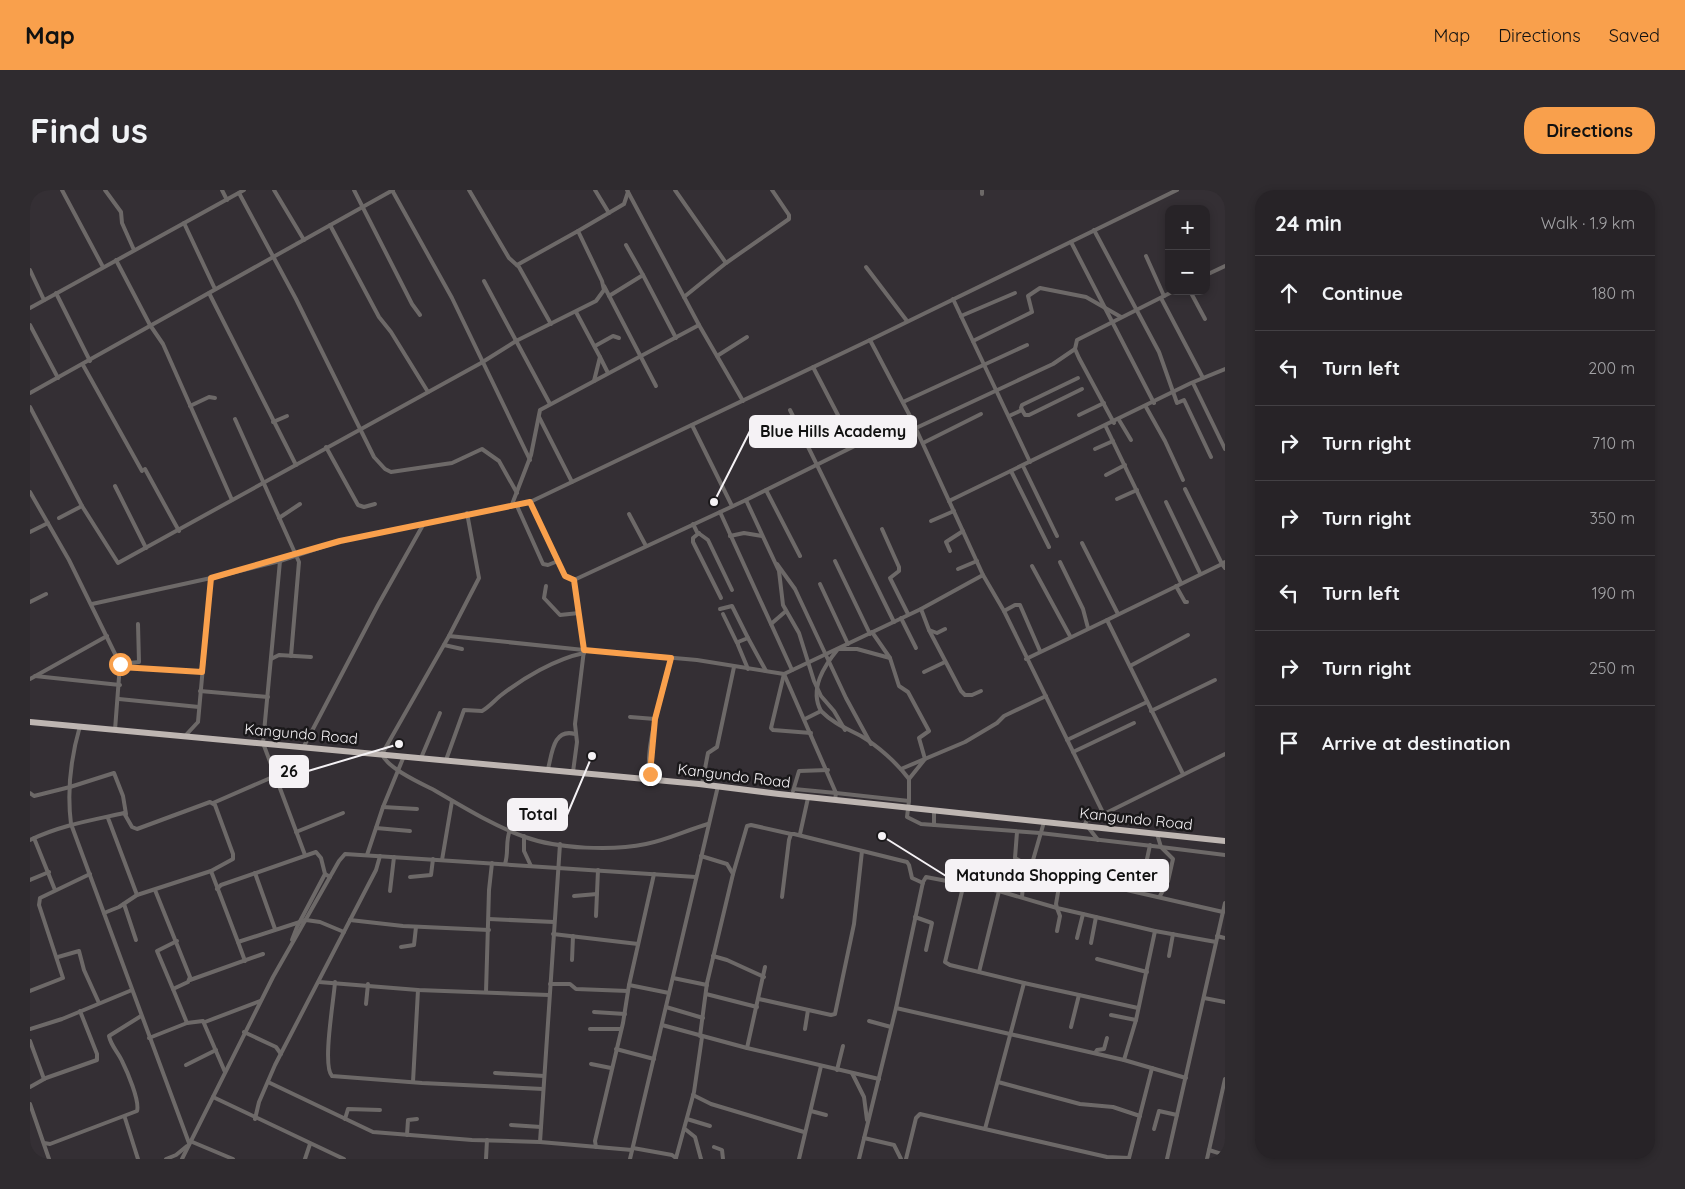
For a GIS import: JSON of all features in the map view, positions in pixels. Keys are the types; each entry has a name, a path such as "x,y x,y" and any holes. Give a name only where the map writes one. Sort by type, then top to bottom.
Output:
{"highway":[{"name":"Kangundo Road","path":"30,722 793,792 808,798 908,804 934,811 1225,841"}],"street":[{"path":"62,190 103,267"},
{"path":"106,190 121,212 122,223 134,250"},
{"path":"222,190 227,200"},
{"path":"30,308 244,190"},
{"path":"274,190 304,240"},
{"path":"354,190 412,304 420,315"},
{"path":"30,394 392,190 452,298 484,361 522,447 530,460"},
{"path":"469,190 509,258 517,265 551,324"},
{"path":"595,190 609,213"},
{"path":"675,190 726,264"},
{"path":"684,297 789,219 789,215 772,190"},
{"path":"92,604 211,578 280,560 340,541 423,525 466,514 518,506 530,502 870,340 1177,190"},
{"path":"517,265 624,204 627,191"},
{"path":"627,191 742,401"},
{"path":"239,193 273,257 368,450 389,471 452,463 476,450 486,450 499,461 517,493"},
{"path":"184,223 215,289"},
{"path":"330,226 379,317 391,332 428,392"},
{"path":"1094,230 1159,352 1177,403 1184,400 1211,457"},
{"path":"578,231 609,296 656,386"},
{"path":"1071,242 1154,403"},
{"path":"626,245 676,338"},
{"path":"1146,256 1163,297 1203,378"},
{"path":"116,260 150,325 163,344 232,500"},
{"path":"1210,273 1225,266"},
{"path":"866,267 907,321"},
{"path":"30,270 44,300"},
{"path":"609,296 643,275"},
{"path":"484,281 550,404"},
{"path":"30,406 82,506 118,563 264,484 326,447 484,361 516,341 576,312 600,297 604,286"},
{"path":"972,341 1032,312 1028,294 1040,288 1072,293 1104,307 1121,317"},
{"path":"961,316 1015,292"},
{"path":"56,293 90,361"},
{"path":"209,293 296,465"},
{"path":"1114,423 1075,349 1077,340 1167,295"},
{"path":"1192,295 1205,319"},
{"path":"953,299 1030,462"},
{"path":"576,312 608,373"},
{"path":"30,325 58,378"},
{"path":"511,507 530,460 540,410 699,325"},
{"path":"595,346 610,337 618,338"},
{"path":"717,356 747,337"},
{"path":"870,340 916,428 983,575 1004,611 1110,829"},
{"path":"903,402 1027,345"},
{"path":"916,428 998,391 1056,362 1075,349"},
{"path":"594,381 600,357"},
{"path":"83,365 178,531"},
{"path":"813,367 854,446"},
{"path":"950,501 1225,369"},
{"path":"1078,378 1022,405 1022,410 1025,415 1028,415 1082,389"},
{"path":"1193,383 1225,449"},
{"path":"190,406 209,398 215,398"},
{"path":"1079,415 1104,403"},
{"path":"1146,407 1165,441 1182,480"},
{"path":"790,410 894,622"},
{"path":"1009,416 1022,410"},
{"path":"923,443 982,414"},
{"path":"273,422 287,416"},
{"path":"538,417 572,482"},
{"path":"530,502 565,576 574,580 746,500 911,418"},
{"path":"235,419 296,554 299,571 291,656"},
{"path":"1119,420 1131,440"},
{"path":"692,425 732,506"},
{"path":"1106,426 1181,583"},
{"path":"1096,449 1113,441"},
{"path":"326,447 358,505 364,507 375,504"},
{"path":"1106,475 1126,465"},
{"path":"1022,466 1056,536"},
{"path":"1011,471 1049,547"},
{"path":"115,486 146,548"},
{"path":"1185,489 1225,568"},
{"path":"766,490 800,556"},
{"path":"1117,499 1137,490"},
{"path":"30,492 92,604 121,665 116,730"},
{"path":"746,500 778,571 786,611 799,633 817,687 844,730"},
{"path":"1166,502 1200,573"},
{"path":"279,518 300,504"},
{"path":"59,518 82,506"},
{"path":"518,506 542,564 548,565 558,561"},
{"path":"720,512 792,670"},
{"path":"931,521 954,512"},
{"path":"466,514 479,578 449,636 382,754 386,762 452,801 510,830 524,836 560,844 594,847 634,846 659,841 708,824"},
{"path":"629,514 646,546"},
{"path":"30,532 48,523"},
{"path":"692,524 698,533 708,540 732,590"},
{"path":"303,748 423,525"},
{"path":"882,529 899,567 899,571 890,578 908,614"},
{"path":"950,551 946,542 963,531"},
{"path":"698,533 693,538 693,542 721,598"},
{"path":"730,536 744,533 762,536"},
{"path":"1082,543 1118,614"},
{"path":"773,558 795,589 846,698 871,744"},
{"path":"280,560 263,743 305,855"},
{"path":"835,561 871,633 890,658 898,686 908,692 929,732 919,738 925,759"},
{"path":"958,569 977,561"},
{"path":"1060,562 1083,609 1088,628"},
{"path":"1026,658 1224,563"},
{"path":"1032,566 1070,636"},
{"path":"449,636 584,652 671,658 784,674 921,609 983,575"},
{"path":"184,736 197,725 211,578"},
{"path":"574,580 584,652 576,711 574,772"},
{"path":"820,584 848,644"},
{"path":"546,586 544,598 560,615 579,613"},
{"path":"1176,586 1185,602 1187,602"},
{"path":"30,594 32,601 46,594"},
{"path":"1004,611 1015,605 1020,605 1040,651"},
{"path":"720,609 732,606 735,608 748,638 766,671"},
{"path":"921,609 929,630 956,685 965,695 972,695 981,691"},
{"path":"771,624 786,611"},
{"path":"723,614 748,669"},
{"path":"901,618 916,648"},
{"path":"1107,620 1183,774"},
{"path":"121,665 139,662 138,624"},
{"path":"929,630 934,633 945,629"},
{"path":"1130,666 1188,635"},
{"path":"32,678 107,636"},
{"path":"738,644 748,638"},
{"path":"444,645 462,649"},
{"path":"890,658 857,649 838,649 828,660 817,687 817,704 821,711 844,730 862,737 871,744 901,769 909,779"},
{"path":"446,760 464,710 482,711 505,692 539,672 584,652"},
{"path":"271,659 276,656 311,657"},
{"path":"652,780 649,769 655,719 671,658"},
{"path":"924,672 945,662"},
{"path":"121,665 202,672"},
{"path":"702,784 708,753 718,746 734,667"},
{"path":"784,674 828,770 836,793 836,800"},
{"path":"784,674 771,728 773,730 812,733"},
{"path":"32,678 120,686"},
{"path":"1151,711 1216,680"},
{"path":"200,691 268,698"},
{"path":"901,769 965,742 997,723 1004,716 1046,696"},
{"path":"119,699 199,706"},
{"path":"1068,740 1147,702"},
{"path":"805,719 821,711"},
{"path":"421,758 440,713"},
{"path":"630,717 655,719"},
{"path":"1073,752 1134,722"},
{"path":"80,726 73,757 70,788 71,824 189,1143 233,1159"},
{"path":"548,769 555,740 563,734 576,734"},
{"path":"1098,840 1086,827 1087,820 1102,815 1225,754"},
{"path":"367,855 383,807 404,756"},
{"path":"925,759 909,779 908,818 921,824 1040,833 1225,854"},
{"path":"828,770 799,771 793,792 836,793 908,804"},
{"path":"30,793 34,796 70,788 114,773 123,796 126,814 132,827 137,829 206,803 212,803 275,776"},
{"path":"630,1159 718,786"},
{"path":"800,834 808,798"},
{"path":"442,860 452,801"},
{"path":"104,912 124,904 137,895 231,862 233,857 212,803"},
{"path":"383,807 417,809"},
{"path":"934,811 934,825"},
{"path":"296,832 343,813"},
{"path":"55,890 49,872 32,839 71,824 103,816 108,818 126,814"},
{"path":"998,817 998,830"},
{"path":"108,818 137,895"},
{"path":"1027,832 1029,820"},
{"path":"1022,897 1023,886 1031,867 1044,822"},
{"path":"1050,834 1053,823"},
{"path":"268,1082 373,1132 633,1149 676,1158 693,1096 707,985 713,956 744,831 747,826 751,825 791,834 800,834 907,862 910,865 912,878 923,884"},
{"path":"376,828 410,831"},
{"path":"505,864 508,854 506,840 510,830"},
{"path":"1017,832 1014,858 1031,867 1222,912"},
{"path":"782,897 791,834"},
{"path":"1157,834 1161,847 1172,859 1168,881 1160,896"},
{"path":"524,836 524,851 531,866"},
{"path":"540,1142 542,1089 560,844"},
{"path":"1143,878 1150,845"},
{"path":"758,999 831,1015 835,1014 854,924 862,851"},
{"path":"219,887 305,855 319,854 325,874 330,878"},
{"path":"182,1159 260,1002 330,878 346,854 696,876"},
{"path":"255,1119 268,1082 281,1054 376,870 380,856"},
{"path":"701,856 727,864 737,861"},
{"path":"390,891 394,857"},
{"path":"410,877 430,875 432,859"},
{"path":"486,992 490,919 489,890 492,863"},
{"path":"727,864 733,874"},
{"path":"211,870 219,887 245,961"},
{"path":"596,916 598,870"},
{"path":"30,880 49,872"},
{"path":"255,873 275,929"},
{"path":"30,991 63,978 39,901 42,895 90,874"},
{"path":"292,945 294,934 300,921 325,874"},
{"path":"596,1147 596,1137 625,1014 629,985 654,874"},
{"path":"1057,931 1060,916 1056,900 1061,875"},
{"path":"859,1159 926,877 930,876 999,891 1057,908 1155,931 1216,942"},
{"path":"964,883 945,962 950,966 1138,1008"},
{"path":"155,890 188,968 190,980"},
{"path":"979,972 999,891"},
{"path":"574,896 597,894"},
{"path":"1167,1159 1225,903"},
{"path":"124,904 136,940"},
{"path":"1077,938 1083,914"},
{"path":"1091,943 1096,917"},
{"path":"915,918 932,923 926,950"},
{"path":"490,919 554,922"},
{"path":"238,942 306,920 320,922 344,932"},
{"path":"350,920 416,927 489,930"},
{"path":"401,947 414,945 416,927"},
{"path":"1124,1060 1136,1020 1155,931"},
{"path":"553,934 638,944"},
{"path":"1168,956 1173,934"},
{"path":"572,960 574,936"},
{"path":"1217,936 1225,938"},
{"path":"177,941 156,951 187,1023"},
{"path":"58,958 79,952 84,970 99,1004"},
{"path":"173,989 190,980 263,954"},
{"path":"713,956 727,960 764,978"},
{"path":"1097,958 1147,972"},
{"path":"747,1048 765,967"},
{"path":"672,978 707,985"},
{"path":"319,982 368,984 418,990 550,995"},
{"path":"335,982 328,1052 330,1074 334,1076 413,1082 542,1089"},
{"path":"986,1129 1024,983"},
{"path":"366,1004 368,984"},
{"path":"550,984 570,984 576,989 628,991"},
{"path":"629,985 669,992"},
{"path":"30,1029 132,990"},
{"path":"413,1082 418,990"},
{"path":"706,994 756,1007"},
{"path":"1071,1027 1079,995"},
{"path":"1204,998 1225,1002"},
{"path":"149,1038 187,1023 200,1020 205,1022 260,1002"},
{"path":"666,1008 703,1018"},
{"path":"896,1008 1095,1053 1186,1078"},
{"path":"805,1029 808,1010"},
{"path":"30,1087 44,1079 97,1060 97,1054 80,1011"},
{"path":"594,1012 625,1014"},
{"path":"1111,1015 1136,1020"},
{"path":"44,1143 50,1144 125,1118 134,1114 139,1108 122,1060 109,1036 141,1016"},
{"path":"869,1021 891,1027"},
{"path":"205,1022 225,1072"},
{"path":"662,1025 747,1048 879,1079"},
{"path":"590,1029 621,1030"},
{"path":"244,1032 276,1047 281,1054"},
{"path":"1095,1053 1096,1050 1104,1049 1107,1038"},
{"path":"30,1041 44,1079"},
{"path":"837,1070 843,1046"},
{"path":"616,1049 654,1059"},
{"path":"186,1065 216,1050"},
{"path":"591,1064 611,1068"},
{"path":"800,1159 804,1132 822,1066"},
{"path":"906,1159 916,1118 920,1114 1107,1157 1129,1158 1152,1068"},
{"path":"495,1073 544,1076"},
{"path":"852,1073 864,1097 868,1123"},
{"path":"1207,1159 1225,1081"},
{"path":"998,1082 1080,1104 1114,1108 1140,1116"},
{"path":"693,1096 728,1109 804,1132"},
{"path":"213,1097 255,1119 344,1159"},
{"path":"30,1104 49,1159"},
{"path":"345,1119 348,1109 380,1110"},
{"path":"811,1111 826,1115"},
{"path":"1154,1128 1159,1112 1177,1115"},
{"path":"125,1118 138,1159"},
{"path":"407,1135 408,1119 417,1119"},
{"path":"687,1119 710,1126"},
{"path":"512,1125 541,1127"},
{"path":"684,1128 695,1137 701,1159"},
{"path":"864,1138 894,1145 901,1159"},
{"path":"486,1159 487,1140"},
{"path":"166,1159 189,1143"},
{"path":"47,1152 50,1144"},
{"path":"305,1159 310,1144"},
{"path":"714,1147 722,1150 723,1159"},
{"path":"1209,1150 1225,1155"}],"place":[{"name":"Blue Hills Academy","path":"714,502"},
{"name":"26","path":"399,744"},
{"name":"Total","path":"592,756"},
{"name":"Matunda Shopping Center","path":"882,836"}],"route":[{"path":"120,664 121,667 202,672 211,578 280,560 340,541 391,532 466,514 518,506 530,502 565,576 574,580 584,650 671,658 655,719 649,765 650,774"}]}
